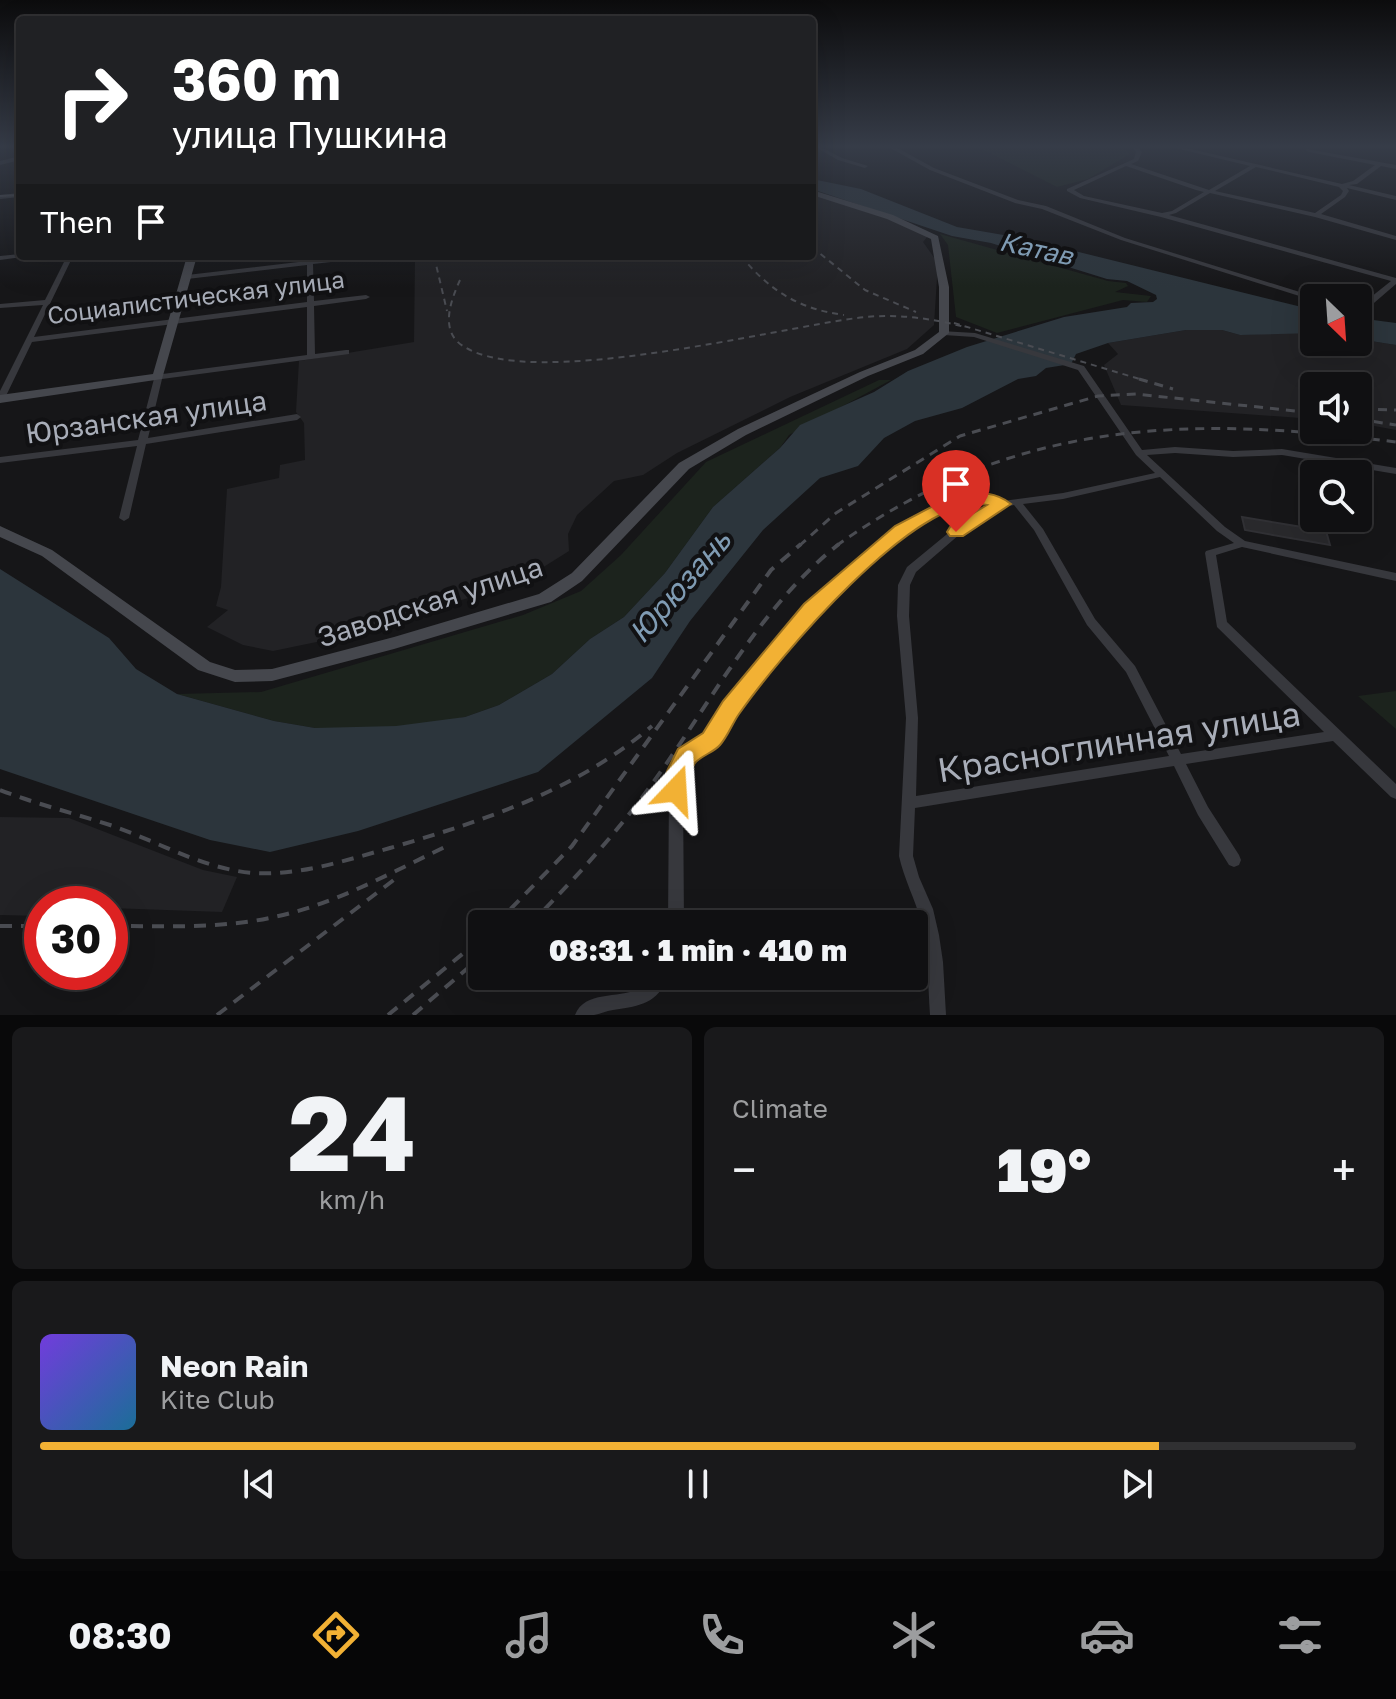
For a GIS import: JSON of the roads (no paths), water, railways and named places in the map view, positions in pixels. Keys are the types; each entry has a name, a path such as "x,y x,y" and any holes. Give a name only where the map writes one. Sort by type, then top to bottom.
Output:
{"street":[{"path":"992,192 1017,202 1044,207 1123,239 1300,293"},
{"path":"1073,192 1396,280"},
{"path":"1162,215 1174,212 1206,192"},
{"path":"1209,192 1316,215 1396,238"},
{"path":"1316,215 1345,192"},
{"path":"1368,192 1396,198"},
{"path":"816,193 890,217 935,238 944,287 944,333 975,335 1081,368 1139,453 1221,529 1242,544 1396,577"},
{"path":"0,399 68,260"},
{"path":"124,518 158,377 191,260"},
{"path":"187,277 310,260 311,356"},
{"path":"1372,299 1396,280"},
{"name":"Социалистическая улица","path":"30,340 366,297"},
{"path":"0,306 47,302"},
{"name":"Заводская улица","path":"0,531 47,553 204,666 235,676 272,675 545,598 577,577 684,466 742,432 864,374 919,352 944,333"},
{"path":"0,399 346,352"},
{"name":"Юрзанская улица","path":"0,460 143,442 297,417"},
{"path":"1139,453 1175,450 1233,454 1282,452 1396,471"},
{"path":"676,910 676,790 679,771 686,756 711,739 731,708 811,609 901,530 960,498 1017,503 1161,474"},
{"path":"1017,503 1038,529 1091,622 1131,669 1203,811 1234,860"},
{"path":"938,1015 934,955 925,911 910,879 906,856 912,718 903,616 904,585 911,570 935,548 1002,504"},
{"path":"1242,544 1210,553 1221,624 1396,793"},
{"name":"Красноглинная улица","path":"909,803 1337,735"},
{"path":"583,1015 588,1010 639,1003 654,990"}],"water":[{"path":"822,192 870,192 957,227 1026,239 1300,307 1300,333 1240,335 1222,330 1186,330 1108,343 1076,354 1071,364 1046,368 1036,376 1018,379 962,408 915,421 884,438 858,466 820,478 763,530 690,621 652,678 538,772 358,831 270,852 210,840 0,769 0,569 109,638 136,669 177,694 274,721 315,728 396,726 465,717 499,705 552,674 590,639 624,617 665,573 713,507 780,448 800,425 874,392 908,371 967,347 1064,317 1157,299 1156,295 1127,281 1107,279 991,243 952,236"},
{"path":"1372,320 1396,323 1396,345 1372,341"}],"tram line":[{"path":"0,196 16,195"}],"railway":[{"path":"816,250 865,290 916,312"},
{"path":"435,260 447,311"},
{"path":"745,260 786,296 813,308 844,315"},
{"path":"460,280 449,315 451,332 463,346 496,358 541,362 595,360 884,316 911,317 965,327"},
{"path":"954,323 1146,381"},
{"path":"1139,379 1173,389"},
{"path":"799,546 836,513 960,436 1098,396 1136,394 1300,412"},
{"path":"1372,409 1396,410"},
{"path":"1372,421 1396,425"},
{"path":"838,544 903,504 969,472 1036,450 1104,436 1174,430 1245,429 1396,442"},
{"path":"510,910 572,846 771,570 801,544"},
{"path":"543,910 632,811 764,621 812,567 838,544"},
{"path":"0,790 110,825 216,866 253,873 288,872 390,848 528,801 592,769 652,726"},
{"path":"128,926 213,925 274,917 342,896 449,845"},
{"path":"217,1015 395,879"},
{"path":"0,926 24,926"},
{"path":"388,1015 468,949"},
{"path":"413,1015 468,968"}],"water label":[{"name":"Катав","path":"1036,249"},
{"name":"Юрюзань","path":"680,587"}]}
